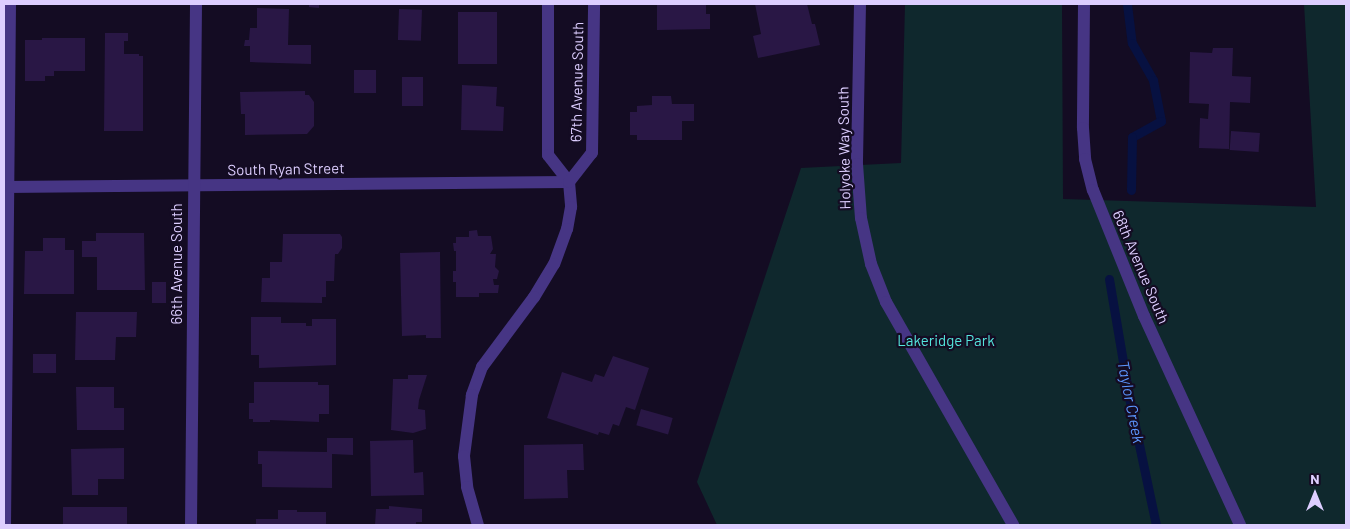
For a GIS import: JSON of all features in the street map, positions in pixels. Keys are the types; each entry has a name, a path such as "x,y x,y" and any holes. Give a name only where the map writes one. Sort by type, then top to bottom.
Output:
{"street":[{"path":"5,525 6,187 10,4"},
{"name":"66th Avenue South","path":"192,525 196,4"},
{"path":"478,525 467,488 464,456 472,395 482,367 534,297 554,264 567,229 571,207 569,182 548,155 548,4"},
{"name":"67th Avenue South","path":"569,182 592,153 594,4"},
{"name":"Holyoke Way South","path":"860,4 857,164 861,218 871,264 886,302 1013,525"},
{"name":"68th Avenue South","path":"1084,4 1084,159 1092,190 1144,316 1240,525"},
{"name":"South Ryan Street","path":"6,187 569,182"}],"green space":[{"name":"Lakeridge Park","path":"905,4 1062,4 1063,199 1316,207 1304,4 1346,4 1346,525 717,525 697,482 801,168 901,163"}],"building":[{"path":"309,4 319,4 319,8 309,7"},
{"path":"657,4 706,4 706,14 710,14 710,29 657,30"},
{"path":"755,4 807,4 812,24 815,24 820,45 758,58 753,36 761,34"},
{"path":"257,8 289,9 288,45 311,45 311,64 250,62 250,46 244,46 245,40 249,40 250,28 257,28"},
{"path":"399,9 422,10 421,41 398,40"},
{"path":"458,12 497,12 497,64 458,64"},
{"path":"105,33 128,33 128,41 124,41 124,54 139,54 139,56 143,56 143,131 104,131"},
{"path":"42,38 85,38 85,71 54,71 54,76 45,76 45,81 25,81 25,40 42,40"},
{"path":"1213,48 1233,48 1232,76 1251,77 1250,103 1230,102 1229,149 1199,148 1200,118 1208,119 1209,104 1189,103 1190,52 1212,53"},
{"path":"354,70 376,70 376,93 354,93"},
{"path":"402,77 423,77 423,106 402,106"},
{"path":"462,85 497,87 496,106 504,107 503,131 461,130"},
{"path":"305,91 305,95 309,95 314,102 314,126 307,134 245,135 245,114 241,114 240,92"},
{"path":"652,96 671,96 672,104 694,104 694,121 682,121 682,140 637,140 637,135 630,135 630,112 637,112 637,106 652,105"},
{"path":"1231,131 1260,133 1259,152 1230,150"},
{"path":"477,230 478,236 491,236 493,249 490,254 496,254 495,267 499,271 497,279 493,279 494,285 499,285 498,293 479,293 479,297 456,297 456,282 453,282 453,271 456,271 456,251 454,251 453,243 456,243 456,237 469,237 469,231"},
{"path":"96,233 144,233 145,290 97,290 97,257 82,257 82,241 96,241"},
{"path":"283,234 340,234 342,237 342,248 338,254 335,254 334,281 326,281 326,297 322,297 322,303 261,302 262,278 270,278 270,262 282,262"},
{"path":"43,238 65,238 65,250 74,250 74,294 24,294 25,251 43,251"},
{"path":"440,252 441,338 426,338 426,335 402,336 400,253"},
{"path":"152,282 166,282 166,303 152,303"},
{"path":"76,312 137,312 136,337 116,337 115,360 75,360"},
{"path":"251,317 281,317 281,323 306,323 306,326 312,326 312,319 336,319 336,365 259,368 259,355 251,355"},
{"path":"33,354 56,354 56,373 33,373"},
{"path":"613,356 649,368 635,410 626,407 619,426 613,424 609,435 599,432 598,435 547,418 562,372 592,382 595,374 604,377"},
{"path":"408,375 427,375 418,409 425,410 426,429 413,433 391,430 393,379 408,379"},
{"path":"254,382 318,382 318,385 329,385 329,414 319,414 319,422 270,420 270,422 253,422 253,419 249,419 249,403 254,403"},
{"path":"76,387 114,387 114,408 124,408 124,430 77,430"},
{"path":"641,409 673,418 668,434 636,425"},
{"path":"327,438 353,438 353,455 332,454 332,488 262,487 262,464 258,464 258,451 327,452"},
{"path":"413,440 414,473 423,472 424,495 371,496 370,441"},
{"path":"583,444 584,470 567,470 568,498 524,499 524,445"},
{"path":"124,448 124,479 98,479 98,495 72,495 71,449"},
{"path":"389,506 422,509 422,522 416,522 416,525 375,525 376,509 389,509"},
{"path":"63,507 127,507 127,525 63,525"},
{"path":"278,510 326,512 326,525 256,525 256,519 278,519"}],"waterway":[{"name":"Taylor Creek","path":"1127,4 1132,43 1153,80 1161,121 1132,137 1131,190"},
{"name":"Taylor Creek","path":"1109,279 1129,397 1156,525"}]}
